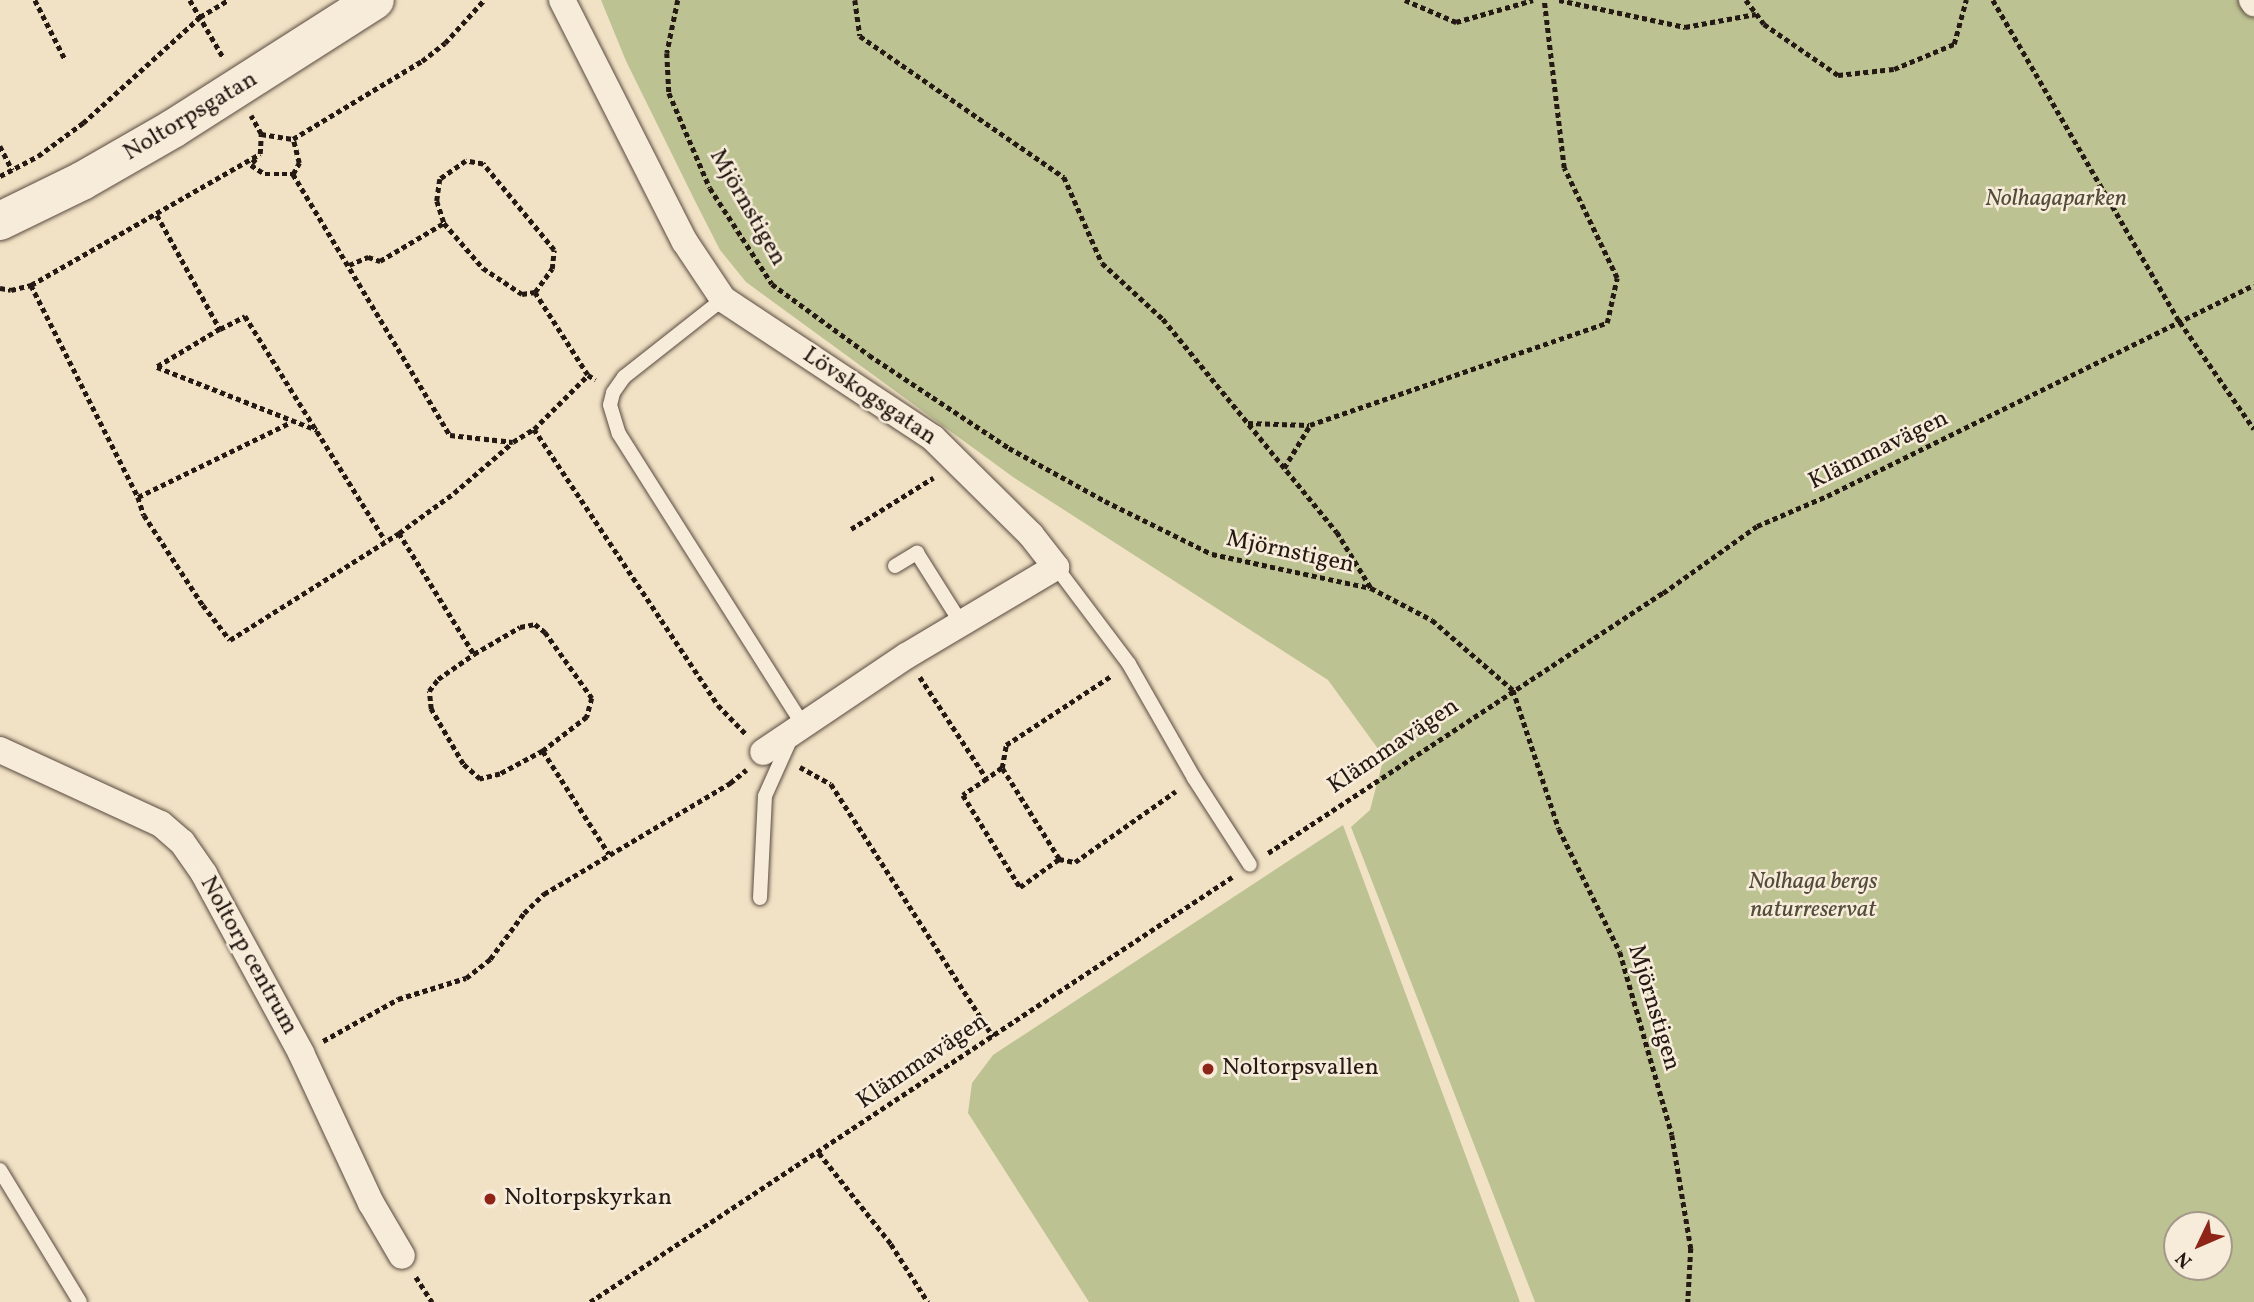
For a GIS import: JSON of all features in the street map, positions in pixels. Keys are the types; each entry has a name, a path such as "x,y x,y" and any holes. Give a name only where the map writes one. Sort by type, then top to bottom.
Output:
{"street":[{"name":"Noltorpsgatan","path":"0,221 82,181 174,128 376,0"},
{"name":"Lövskogsgatan","path":"562,0 685,242 723,299 933,438 1031,535 1056,567"},
{"path":"771,756 798,727 906,656 1056,567"},
{"name":"Noltorp centrum","path":"0,750 161,824 182,842 204,874 301,1053 371,1203 402,1256"}],"lane":[{"path":"723,299 624,377 613,393 610,405 620,434 798,727"},
{"path":"895,566 917,553 961,623"},
{"path":"1056,567 1129,664 1194,778 1250,865"},
{"path":"760,898 765,796 771,756"},
{"path":"0,1170 80,1302"}],"path":[{"path":"35,0 66,61"},
{"path":"190,0 225,60"},
{"path":"0,176 38,156 83,123 200,17 228,0"},
{"path":"261,134 293,139 422,61 445,43 484,0"},
{"name":"Mjörnstigen","path":"678,0 667,53 669,93 710,188 772,284 869,355 999,441 1105,501 1212,554 1371,589 1432,620 1513,690 1559,830 1620,952 1669,1122 1691,1248 1690,1301"},
{"path":"855,0 860,36 1064,177 1102,263 1153,307 1337,532 1371,589"},
{"path":"1405,0 1456,22 1533,0"},
{"path":"1248,423 1310,425 1607,323 1617,278 1564,168 1544,0"},
{"path":"1559,0 1685,27 1756,14"},
{"path":"1746,0 1764,24 1838,75 1894,69 1954,44 1966,0"},
{"path":"1993,0 2180,322 2254,429"},
{"path":"248,113 261,134 260,154 251,165 265,174 293,174"},
{"path":"293,139 299,163 293,174"},
{"path":"0,146 12,170"},
{"path":"0,288 11,290 31,285 260,154"},
{"path":"466,161 483,164 555,250 552,269 535,292 522,294 483,268 444,223 437,201 440,179 466,161"},
{"path":"293,174 450,435 513,442"},
{"path":"157,215 220,329"},
{"path":"349,265 368,257 380,261 444,223"},
{"path":"31,285 138,497 144,515 203,605 230,640 399,533 454,493 513,442 534,429 588,375"},
{"name":"Klämmavägen","path":"590,1302 1663,593 1757,526 1827,496 2254,285"},
{"path":"535,292 588,375 613,393"},
{"path":"317,430 157,367 244,316 317,430 385,540"},
{"path":"138,497 291,422"},
{"path":"1284,468 1310,425"},
{"path":"534,429 718,705 771,756 802,768 831,784 993,1036"},
{"path":"851,529 958,463"},
{"path":"399,533 474,654"},
{"path":"536,624 592,698 587,717 543,751 500,774 480,779 463,764 431,709 429,691 438,679 474,654 520,627 536,624"},
{"path":"906,656 987,779"},
{"path":"1059,859 1002,768 1006,745 1129,664"},
{"path":"543,751 609,854"},
{"path":"301,1053 398,999 467,978 490,959 524,913 544,894 771,756"},
{"path":"1002,768 963,795 1020,887 1059,859 1075,862 1194,778"},
{"path":"819,1153 891,1244 928,1302"}],"green space":[{"name":"Nolhaga bergs naturreservat","path":"601,0 2254,0 2254,1302 1535,1302 1351,827 1370,810 1384,757 1328,680 1013,477 746,282 720,250 626,61"},
{"name":"Noltorpsvallen","path":"1343,825 1520,1302 1089,1302 968,1113 972,1083 993,1055"}],"place":[{"name":"Noltorpsvallen","path":"1208,1069"},
{"name":"Noltorpskyrkan","path":"490,1199"}],"park label":[{"name":"Nolhagaparken","path":"2056,200"}]}
